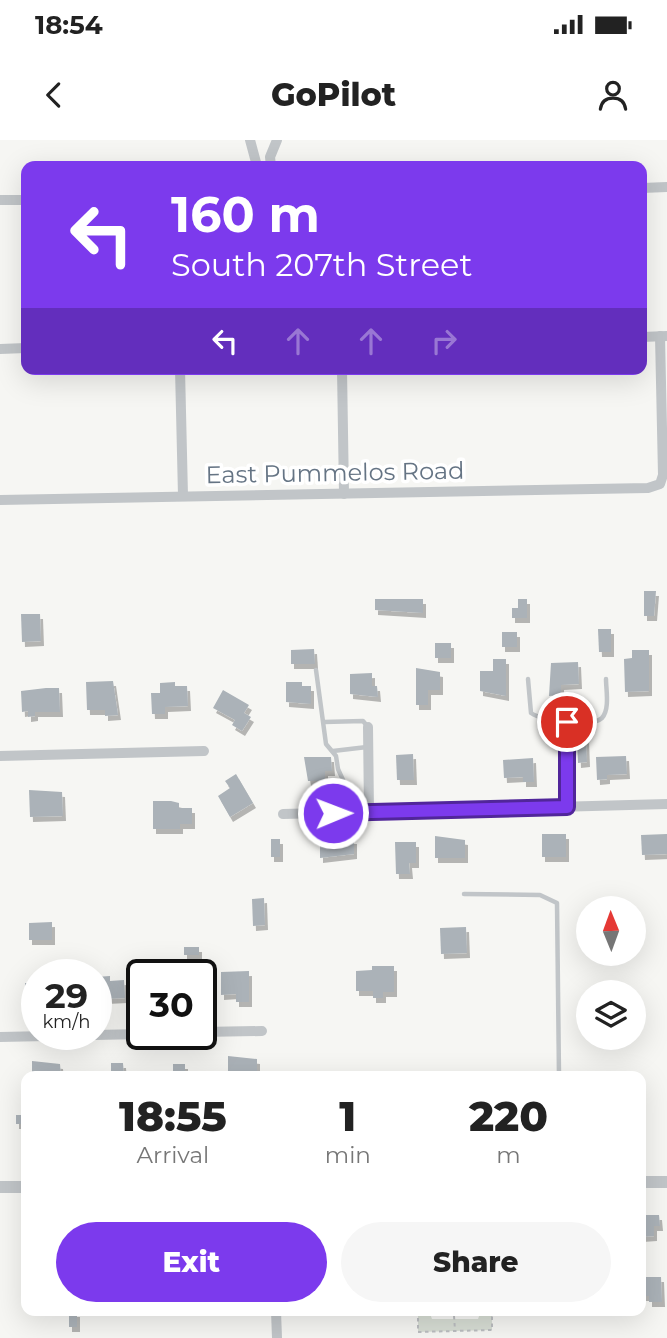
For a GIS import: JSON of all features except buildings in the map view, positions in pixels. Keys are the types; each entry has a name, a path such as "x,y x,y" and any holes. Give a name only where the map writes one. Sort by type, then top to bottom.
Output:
{"street":[{"path":"250,140 256,161"},
{"path":"270,161 277,140"},
{"path":"647,188 667,187"},
{"path":"0,200 21,200"},
{"path":"663,336 665,447"},
{"path":"0,349 21,348"},
{"path":"180,375 183,496"},
{"path":"342,375 344,494"},
{"name":"East Pummelos Road","path":"0,500 648,488 660,484 665,447"},
{"path":"567,722 567,807"},
{"path":"368,727 369,812"},
{"path":"0,756 204,751"},
{"path":"283,814 667,804"},
{"path":"217,1032 262,1031"},
{"path":"0,1037 126,1034"},
{"path":"646,1182 667,1182"},
{"path":"0,1187 21,1187"},
{"path":"276,1316 277,1338"}],"lane":[{"path":"316,670 318,703 324,722 326,744 333,751 357,812"},
{"path":"528,679 531,713 546,721 567,722 596,721 602,717 606,706 606,679"},
{"path":"324,722 363,721 368,727"},
{"path":"333,751 368,747"},
{"path":"464,894 540,895 556,903 559,1071"}],"path":[{"path":"418,1316 418,1332 492,1330 492,1316"},
{"path":"454,1316 455,1331"}],"shaded area":[{"path":"418,1316 431,1316 432,1319 478,1319 479,1316 492,1316 492,1330 418,1332"}],"route":[{"path":"333,813 567,807 567,722"}]}
